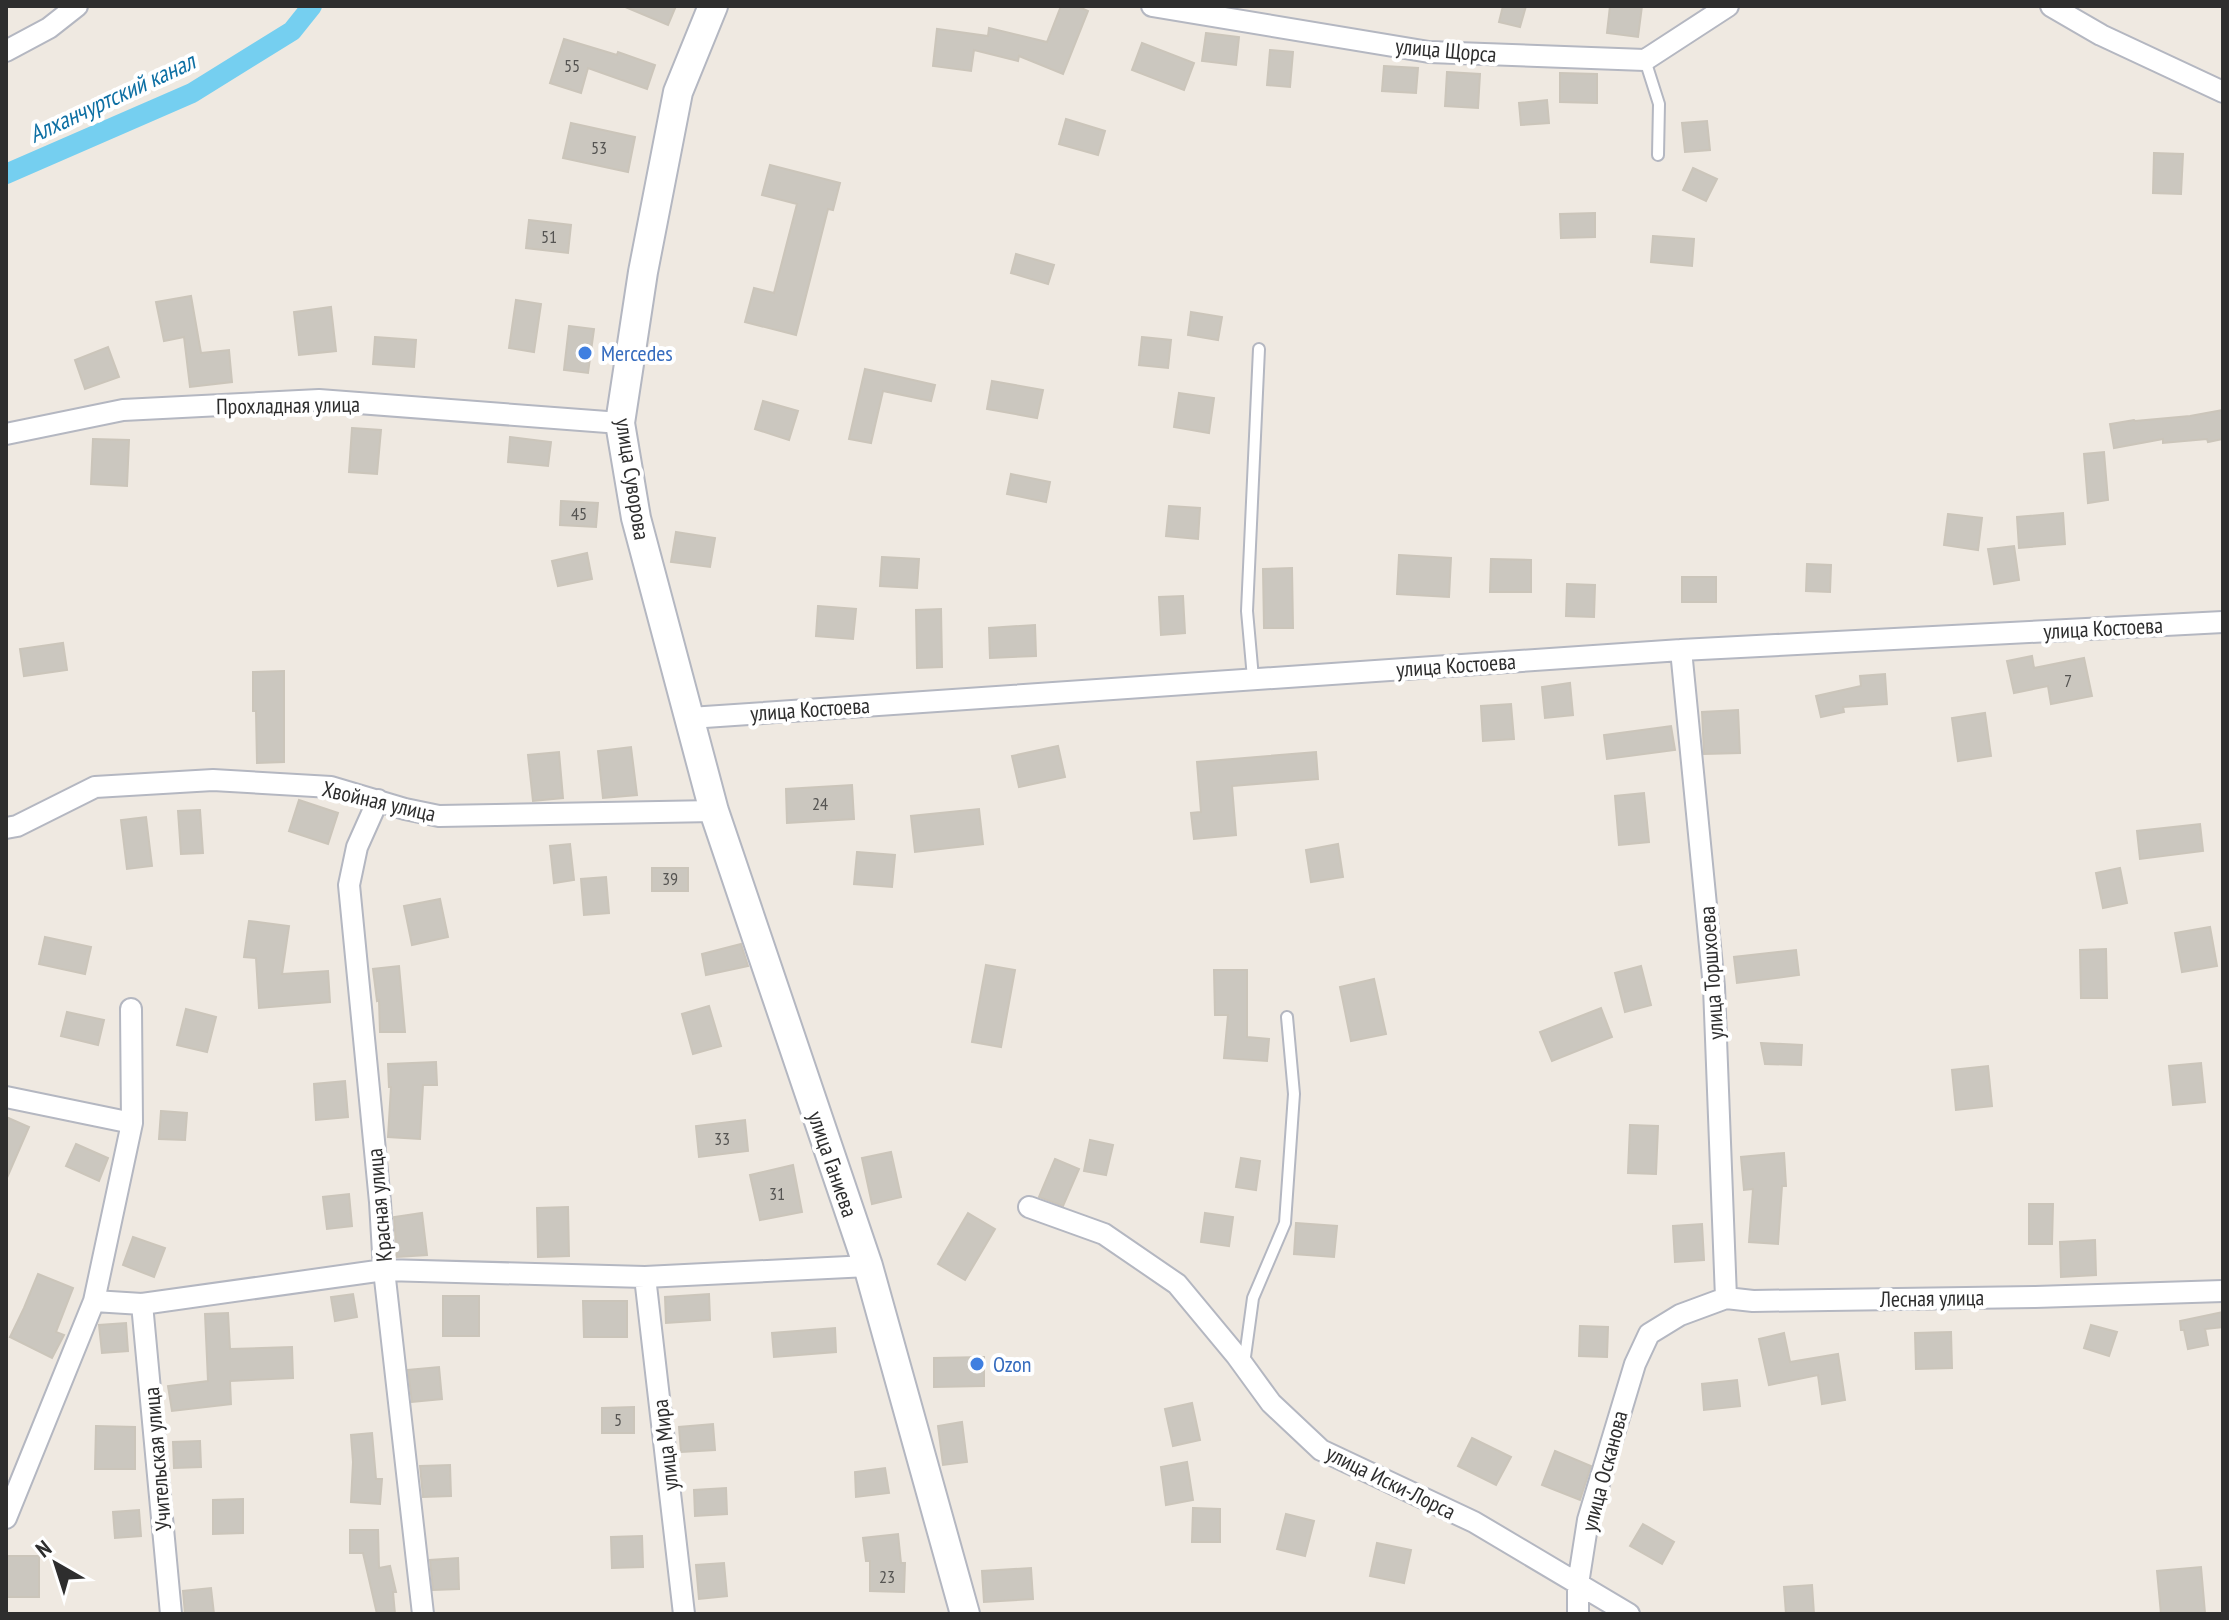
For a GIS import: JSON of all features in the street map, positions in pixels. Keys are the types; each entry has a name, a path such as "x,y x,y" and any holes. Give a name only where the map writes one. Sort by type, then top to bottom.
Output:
{"main road":[{"name":"улица Суворова","path":"690,718 636,518 620,423 643,272 678,92 713,6"},
{"name":"улица Ганиева","path":"690,718 714,811 868,1266 965,1614"}],"street":[{"path":"6,51 49,28 77,6"},
{"name":"улица Щорса","path":"1152,6 1429,52 1645,60"},
{"path":"1645,60 1728,6"},
{"path":"2051,6 2101,35 2223,92"},
{"name":"Прохладная улица","path":"6,434 123,410 319,400 620,423"},
{"name":"улица Костоева","path":"690,718 1681,650 2223,622"},
{"name":"улица Торшхоева","path":"1681,650 1714,987 1726,1298"},
{"name":"Хвойная улица","path":"6,828 17,826 95,787 213,780 331,787 439,816 714,811"},
{"name":"Красная улица","path":"378,800 357,847 349,885 384,1270 423,1614"},
{"path":"6,1518 94,1301 132,1123 131,1009"},
{"path":"6,1097 132,1123"},
{"name":"улица Иски-Лорса","path":"1029,1207 1104,1234 1177,1284 1271,1403 1321,1450 1474,1522 1629,1614"},
{"path":"94,1301 142,1304 384,1270 645,1277 868,1266"},
{"name":"улица Мира","path":"645,1277 684,1614"},
{"name":"Лесная улица","path":"1649,1334 1680,1315 1726,1298 1753,1301 2223,1291"},
{"name":"Учительская улица","path":"142,1304 171,1614"},
{"name":"улица Осканова","path":"1578,1614 1578,1584 1588,1520 1635,1364 1649,1334"}],"lane":[{"path":"1645,60 1659,104 1658,155"},
{"path":"1253,678 1247,611 1259,349"},
{"path":"1244,1366 1253,1298 1285,1223 1294,1094 1287,1017"}],"building":[{"path":"623,6 676,6 668,25"},
{"path":"1061,6 1077,6 1088,11 1063,74 1019,56 1018,61 974,50 971,71 933,66 937,29 988,36 989,28 1047,42"},
{"path":"1503,6 1526,6 1520,27 1499,22"},
{"path":"1610,6 1642,6 1638,37 1607,33"},
{"path":"1206,33 1239,37 1236,65 1202,61"},
{"path":"564,39 655,65 647,89 588,68 581,93 550,83"},
{"path":"1142,43 1194,63 1184,90 1132,70"},
{"path":"1270,50 1293,52 1290,87 1267,85"},
{"path":"1384,66 1418,68 1416,93 1382,91"},
{"path":"1447,72 1480,74 1478,108 1445,106"},
{"path":"1560,73 1597,74 1597,103 1560,102"},
{"path":"1547,100 1549,123 1521,125 1519,103"},
{"path":"1066,119 1105,131 1098,155 1059,144"},
{"path":"1707,121 1710,150 1685,152 1682,123"},
{"path":"571,123 635,137 628,172 563,158"},
{"path":"2154,153 2183,154 2181,194 2153,193"},
{"path":"770,165 840,183 833,210 828,209 796,335 745,322 754,288 774,293 797,204 762,195"},
{"path":"1693,168 1717,179 1706,201 1683,190"},
{"path":"1595,213 1595,237 1561,238 1560,214"},
{"path":"529,220 571,225 568,253 526,248"},
{"path":"1653,236 1694,239 1692,266 1651,262"},
{"path":"1016,254 1054,265 1048,284 1011,273"},
{"path":"191,296 201,353 229,350 232,382 190,387 184,337 164,341 156,302"},
{"path":"516,300 541,304 534,352 509,348"},
{"path":"331,307 336,351 299,355 294,312"},
{"path":"1191,312 1222,317 1218,340 1188,335"},
{"path":"569,326 594,329 588,373 564,370"},
{"path":"375,337 416,340 414,367 373,364"},
{"path":"1142,337 1171,340 1168,368 1139,365"},
{"path":"108,347 119,377 85,389 75,360"},
{"path":"865,369 935,385 931,401 883,391 871,443 849,439"},
{"path":"992,381 1043,390 1037,418 987,409"},
{"path":"1179,393 1214,398 1209,433 1174,427"},
{"path":"763,401 798,411 789,440 755,429"},
{"path":"2223,410 2223,439 2163,443 2163,439 2114,448 2110,424"},
{"path":"352,428 381,430 377,474 349,472"},
{"path":"510,437 551,442 548,466 508,462"},
{"path":"93,439 129,440 127,486 91,484"},
{"path":"2104,452 2108,500 2088,503 2084,454"},
{"path":"1011,474 1050,482 1046,502 1007,494"},
{"path":"561,501 598,503 596,527 560,525"},
{"path":"1169,506 1200,508 1198,539 1166,536"},
{"path":"2063,513 2065,544 2019,548 2017,517"},
{"path":"1948,514 1982,518 1978,550 1944,545"},
{"path":"676,532 715,538 710,567 671,562"},
{"path":"2014,546 2019,580 1994,584 1988,549"},
{"path":"587,553 592,579 558,586 552,561"},
{"path":"1399,555 1451,558 1449,597 1397,594"},
{"path":"882,557 919,559 917,588 880,586"},
{"path":"1491,559 1531,560 1531,592 1490,592"},
{"path":"1807,564 1831,565 1830,592 1806,591"},
{"path":"1292,568 1293,628 1264,628 1263,569"},
{"path":"1682,577 1716,577 1716,602 1682,602"},
{"path":"1567,584 1595,585 1594,617 1566,616"},
{"path":"1183,596 1185,633 1161,635 1159,597"},
{"path":"818,606 856,609 853,639 816,636"},
{"path":"941,609 942,667 917,668 916,610"},
{"path":"1035,625 1036,656 990,658 989,628"},
{"path":"63,643 67,670 24,676 20,649"},
{"path":"2032,656 2034,668 2084,658 2092,696 2051,704 2048,686 2014,693 2007,661"},
{"path":"284,671 284,762 257,763 253,672"},
{"path":"1885,674 1887,704 1843,707 1844,712 1821,717 1816,696 1861,686 1860,676"},
{"path":"1570,683 1573,715 1545,718 1542,687"},
{"path":"1511,704 1514,739 1483,741 1481,706"},
{"path":"1738,710 1740,753 1704,754 1702,712"},
{"path":"1985,713 1991,756 1958,761 1952,718"},
{"path":"1671,726 1675,750 1607,759 1604,735"},
{"path":"1058,746 1065,777 1019,787 1012,756"},
{"path":"631,747 637,795 603,798 598,751"},
{"path":"559,752 563,798 533,801 528,755"},
{"path":"1316,752 1318,779 1232,786 1236,835 1194,839 1191,813 1201,812 1197,762"},
{"path":"852,785 854,819 787,823 786,789"},
{"path":"1644,793 1649,842 1619,845 1615,796"},
{"path":"299,800 338,813 328,844 289,831"},
{"path":"979,809 983,844 915,852 911,816"},
{"path":"200,810 203,853 181,854 178,811"},
{"path":"146,817 152,866 127,869 121,820"},
{"path":"2200,824 2203,851 2140,859 2137,831"},
{"path":"570,844 574,880 554,883 550,846"},
{"path":"1338,844 1343,877 1311,882 1306,850"},
{"path":"857,852 895,855 892,887 854,884"},
{"path":"652,868 688,868 688,891 652,891"},
{"path":"2120,868 2127,903 2103,908 2096,873"},
{"path":"606,877 609,913 584,915 581,879"},
{"path":"440,899 448,937 412,945 404,906"},
{"path":"249,921 289,926 282,974 328,971 330,1002 259,1008 256,958 244,957"},
{"path":"2210,927 2217,966 2182,972 2175,933"},
{"path":"45,937 91,947 85,974 39,964"},
{"path":"741,944 748,966 706,975 702,954"},
{"path":"2106,949 2107,998 2081,998 2080,950"},
{"path":"1796,950 1799,975 1737,983 1734,957"},
{"path":"986,965 1015,970 1001,1047 972,1042"},
{"path":"399,966 405,1032 380,1032 379,1000 373,969"},
{"path":"1641,966 1651,1005 1625,1012 1615,973"},
{"path":"1214,970 1247,970 1247,1037 1269,1039 1267,1061 1224,1058 1228,1015 1215,1015"},
{"path":"1374,979 1386,1034 1351,1041 1340,987"},
{"path":"709,1006 721,1046 693,1054 682,1014"},
{"path":"1601,1008 1612,1037 1552,1061 1540,1032"},
{"path":"186,1009 216,1017 207,1052 177,1045"},
{"path":"67,1012 104,1020 98,1045 61,1036"},
{"path":"1761,1043 1802,1045 1801,1065 1765,1064"},
{"path":"436,1062 437,1085 423,1085 420,1139 388,1137 391,1087 388,1064"},
{"path":"2201,1063 2205,1102 2173,1105 2169,1066"},
{"path":"1988,1066 1992,1106 1956,1110 1952,1070"},
{"path":"345,1081 348,1117 316,1120 314,1084"},
{"path":"161,1111 187,1113 185,1140 159,1139"},
{"path":"6,1117 29,1127 6,1180"},
{"path":"745,1120 748,1151 699,1157 696,1126"},
{"path":"1630,1125 1658,1126 1656,1174 1628,1173"},
{"path":"1090,1140 1113,1145 1106,1175 1084,1171"},
{"path":"76,1144 108,1158 99,1181 66,1166"},
{"path":"891,1152 901,1197 872,1204 862,1158"},
{"path":"1784,1153 1786,1186 1782,1186 1778,1244 1749,1242 1753,1189 1744,1190 1741,1157"},
{"path":"1241,1158 1260,1161 1256,1190 1236,1187"},
{"path":"1055,1159 1079,1169 1063,1206 1039,1197"},
{"path":"793,1165 802,1212 760,1220 750,1175"},
{"path":"349,1194 352,1226 327,1229 323,1197"},
{"path":"2029,1204 2053,1204 2052,1244 2029,1244"},
{"path":"568,1207 569,1256 538,1257 537,1208"},
{"path":"422,1213 427,1255 397,1257 394,1217"},
{"path":"968,1213 995,1229 965,1280 938,1264"},
{"path":"1205,1213 1233,1217 1229,1246 1201,1242"},
{"path":"1296,1223 1337,1226 1334,1257 1294,1254"},
{"path":"1702,1224 1704,1260 1675,1262 1673,1226"},
{"path":"133,1237 165,1248 154,1277 123,1265"},
{"path":"2095,1240 2096,1275 2061,1277 2060,1242"},
{"path":"38,1274 73,1288 56,1332 64,1335 52,1358 10,1337"},
{"path":"353,1294 357,1317 335,1321 331,1297"},
{"path":"709,1294 710,1320 666,1323 665,1297"},
{"path":"443,1296 479,1296 479,1336 443,1336"},
{"path":"583,1301 627,1301 627,1337 584,1337"},
{"path":"2223,1312 2223,1327 2205,1329 2208,1345 2188,1349 2180,1321"},
{"path":"228,1313 230,1349 292,1347 293,1378 230,1381 231,1404 172,1411 168,1386 208,1381 205,1314"},
{"path":"126,1323 128,1351 102,1353 99,1325"},
{"path":"2091,1325 2117,1332 2109,1356 2084,1348"},
{"path":"1580,1326 1608,1327 1607,1357 1579,1356"},
{"path":"835,1328 836,1352 774,1357 772,1333"},
{"path":"1951,1332 1952,1368 1916,1369 1915,1333"},
{"path":"1784,1333 1790,1362 1838,1354 1845,1400 1822,1404 1818,1375 1769,1385 1759,1339"},
{"path":"984,1357 984,1386 934,1387 934,1358"},
{"path":"439,1367 442,1399 412,1402 408,1370"},
{"path":"1737,1380 1740,1406 1704,1410 1702,1384"},
{"path":"1192,1403 1200,1440 1173,1446 1165,1409"},
{"path":"634,1407 634,1433 602,1433 602,1408"},
{"path":"962,1422 967,1462 943,1465 938,1426"},
{"path":"713,1424 715,1450 681,1452 679,1427"},
{"path":"96,1426 135,1427 135,1469 95,1469"},
{"path":"372,1433 376,1479 382,1479 380,1504 351,1502 351,1435"},
{"path":"1472,1438 1511,1457 1496,1485 1458,1466"},
{"path":"200,1441 201,1467 174,1468 173,1442"},
{"path":"1555,1451 1591,1466 1580,1500 1542,1485"},
{"path":"1187,1462 1193,1500 1166,1505 1161,1467"},
{"path":"450,1465 451,1496 423,1497 420,1466"},
{"path":"885,1468 889,1493 856,1497 855,1472"},
{"path":"726,1488 727,1514 695,1516 694,1490"},
{"path":"243,1499 243,1533 213,1534 213,1500"},
{"path":"1193,1508 1220,1509 1220,1542 1192,1542"},
{"path":"139,1510 141,1536 115,1538 113,1512"},
{"path":"1286,1514 1314,1521 1305,1556 1277,1549"},
{"path":"1643,1524 1674,1542 1662,1564 1630,1546"},
{"path":"350,1530 378,1530 379,1568 390,1566 396,1592 393,1592 395,1614 377,1614 363,1553 350,1553"},
{"path":"898,1534 901,1563 905,1563 904,1592 870,1591 870,1561 866,1561 863,1538"},
{"path":"642,1536 643,1567 612,1568 611,1537"},
{"path":"1377,1543 1411,1550 1404,1583 1370,1576"},
{"path":"6,1556 39,1556 39,1597 6,1597"},
{"path":"458,1558 459,1589 433,1590 430,1560"},
{"path":"724,1563 727,1596 699,1599 696,1565"},
{"path":"2201,1567 2205,1613 2161,1614 2157,1571"},
{"path":"1031,1568 1033,1599 984,1602 982,1571"},
{"path":"1812,1585 1814,1614 1786,1614 1784,1587"},
{"path":"211,1588 214,1614 185,1614 183,1591"}],"waterway":[{"name":"Алханчуртский канал","path":"6,174 192,93 292,31 312,6"}],"place":[{"name":"Mercedes","path":"585,353"},
{"name":"Ozon","path":"977,1364"}]}
